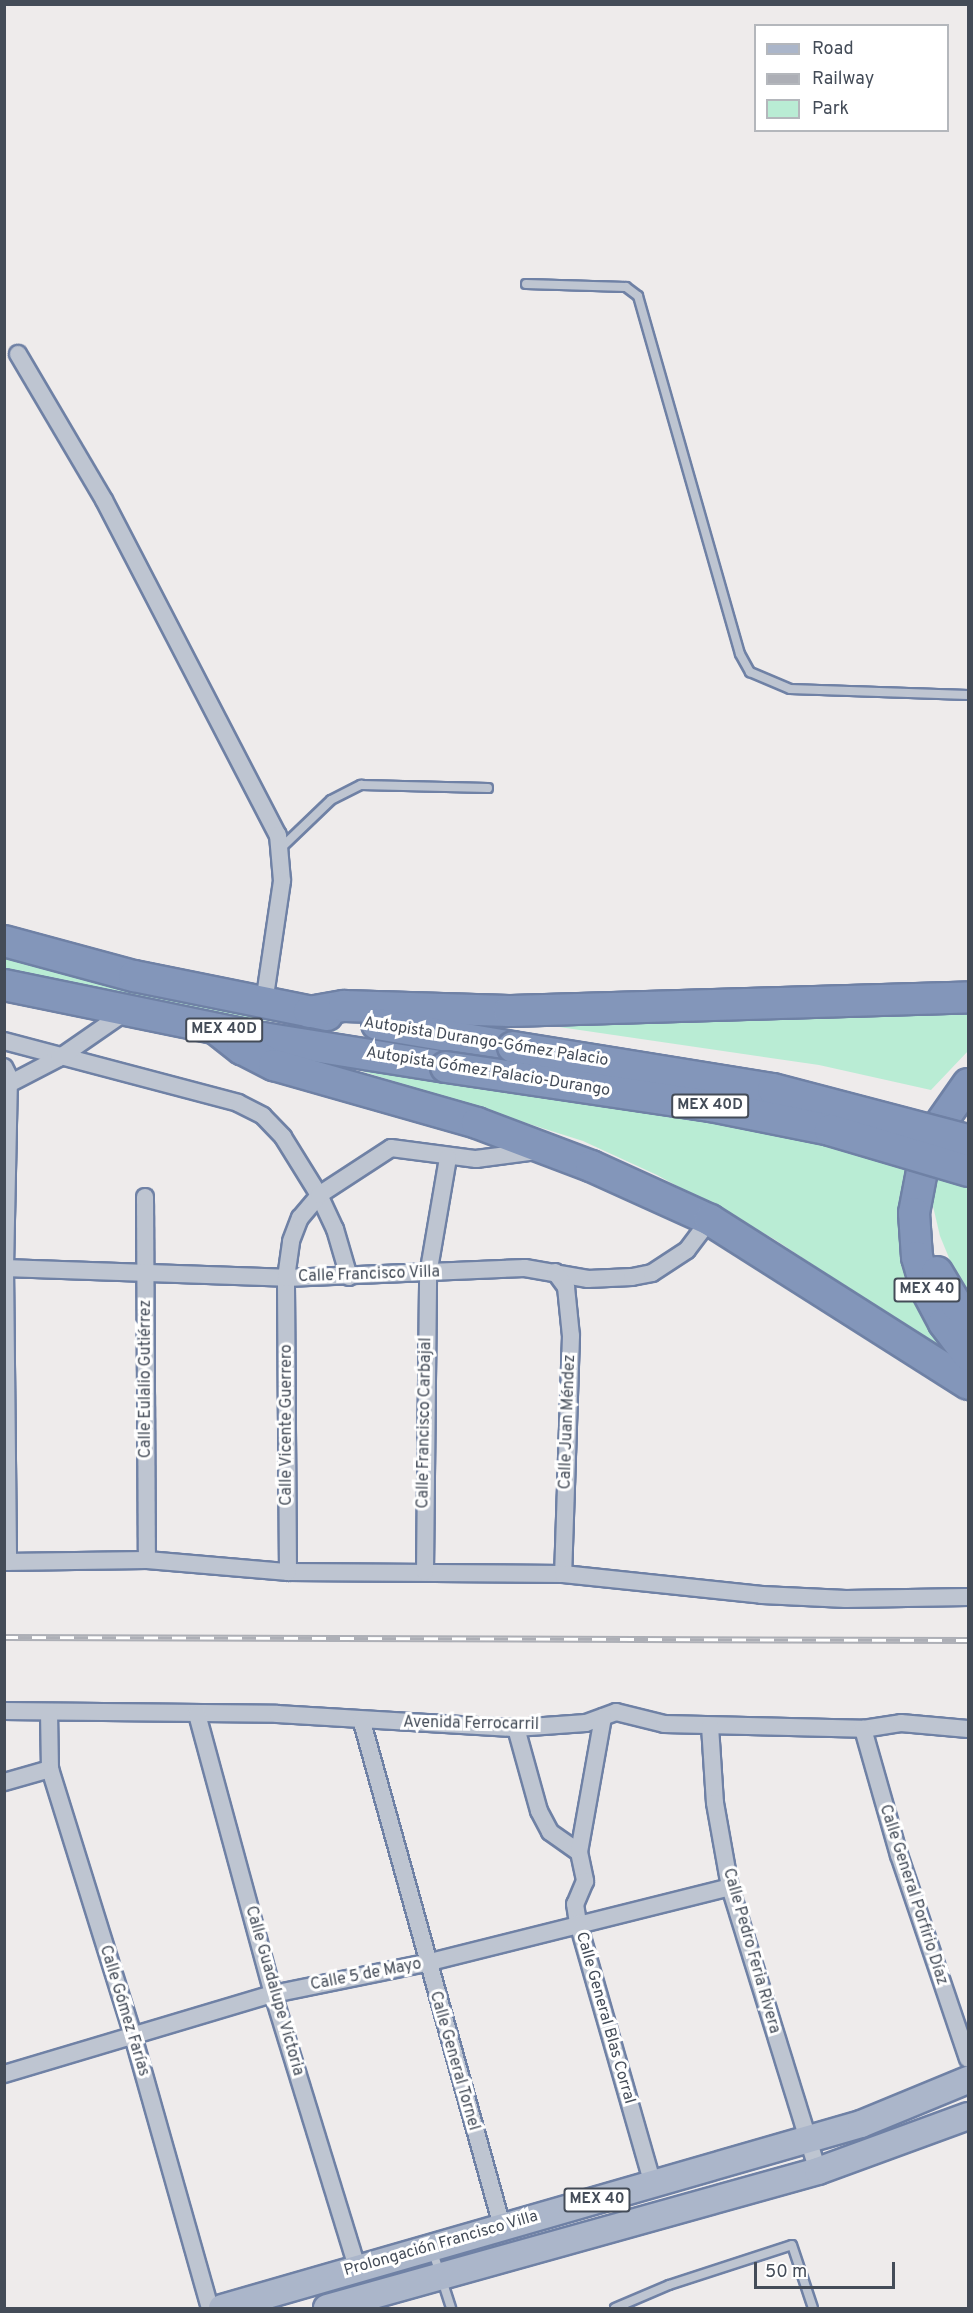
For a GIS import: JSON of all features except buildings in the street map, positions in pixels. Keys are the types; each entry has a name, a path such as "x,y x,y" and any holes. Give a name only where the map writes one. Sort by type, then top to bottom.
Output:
{"highway":[{"name":"Autopista Durango-Gómez Palacio","path":"4,941 134,976 309,1012 773,1089 969,1140"},
{"name":"Autopista Gómez Palacio-Durango","path":"4,985 216,1029 446,1067 711,1106 830,1130 969,1171"},
{"path":"309,1012 344,1006 509,1011 969,997"},
{"path":"216,1029 242,1049 274,1065 477,1123 548,1149 710,1220 969,1384"},
{"name":"MEX 40","path":"969,1084 938,1127 922,1171 914,1213 917,1257 927,1291 944,1323 969,1354"},
{"name":"MEX 40","path":"914,1213 933,1266 957,1305 969,1315"}],"main road":[{"name":"Prolongación Francisco Villa","path":"222,2308 891,2113 969,2080"},
{"name":"Prolongación Francisco Villa","path":"327,2308 818,2171 969,2116"}],"street":[{"path":"18,354 104,500 267,807 281,848 282,881 264,1003"},
{"path":"127,1011 59,1058 7,1074 6,1562 147,1560 288,1572 564,1575 772,1596 846,1599 969,1597"},
{"path":"4,1041 59,1058 238,1103 263,1116 284,1137 319,1194 336,1229 349,1276"},
{"path":"319,1194 391,1148 400,1147 447,1158 476,1159 548,1149"},
{"name":"Calle Francisco Carbajal","path":"424,1572 428,1275 447,1158"},
{"name":"Calle Vicente Guerrero","path":"288,1572 286,1278 296,1227 319,1194"},
{"name":"Calle Eulalio Gutiérrez","path":"145,1197 147,1560"},
{"name":"Calle Francisco Villa","path":"5,1268 146,1271 286,1278 428,1275 485,1269 555,1272 588,1279 652,1273 687,1250 710,1220"},
{"name":"Calle Juan Méndez","path":"555,1272 566,1287 571,1336 564,1575"},
{"name":"Avenida Ferrocarril","path":"4,1711 277,1714 362,1722 516,1728 586,1723 623,1712 664,1724 863,1730 901,1723 969,1729"},
{"name":"Calle Gómez Farías","path":"49,1712 50,1769 133,2036 210,2308"},
{"name":"Calle Guadalupe Victoria","path":"197,1714 273,1994 357,2267"},
{"name":"Calle General Blas Corral","path":"603,1717 579,1852 585,1881 575,1904 578,1923 653,2184"},
{"name":"Calle General Tornel","path":"362,1722 426,1964 502,2226"},
{"name":"Calle Pedro Feria Rivera","path":"710,1726 715,1803 730,1887 818,2171"},
{"path":"516,1728 539,1811 550,1832 579,1852"},
{"name":"Calle General Porfirio Díaz","path":"863,1730 899,1855 969,2060"},
{"path":"4,1782 50,1769"},
{"name":"Calle 5 de Mayo","path":"4,2074 273,1994 426,1964 578,1923 730,1887"}],"lane":[{"path":"526,284 626,287 638,296 740,654 750,672 790,689 969,695"},
{"path":"281,848 331,800 354,787 488,788"},
{"path":"615,2308 669,2285 792,2245 813,2308"},
{"path":"432,2248 451,2308"}],"green space":[{"path":"4,954 137,989 344,1032 136,1002 5,968"},
{"path":"968,1003 968,1051 931,1090 819,1065 491,1017"},
{"path":"295,1050 814,1138 906,1162 898,1219 901,1253 926,1316 949,1355 774,1239 657,1175 583,1141"},
{"path":"935,1169 968,1180 968,1291 954,1270 940,1236 932,1202"}],"railway":[{"path":"4,1637 968,1640"}]}
